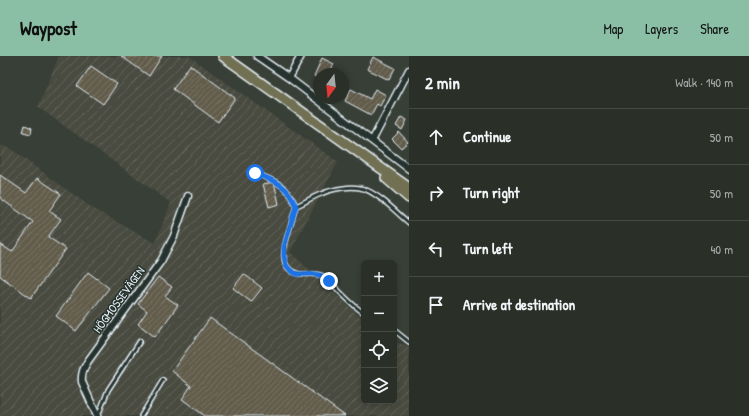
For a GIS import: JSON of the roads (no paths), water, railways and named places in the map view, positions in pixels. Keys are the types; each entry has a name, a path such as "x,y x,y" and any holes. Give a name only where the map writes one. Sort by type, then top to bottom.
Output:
{"main road":[{"path":"223,56 409,188"},
{"path":"352,148 409,198"}],"street":[{"path":"257,56 289,78 409,169"},
{"path":"289,78 301,56"},
{"path":"372,141 409,70"},
{"name":"HÖGMOSSEVÄGEN","path":"98,416 82,382 82,371 161,261 174,236 188,196"}],"lane":[{"path":"255,173 283,186 296,206 284,247 286,265 296,274 315,274 322,276 361,310"},
{"path":"296,206 332,190 353,188 364,189 377,196 409,223"},
{"path":"396,332 409,342"},
{"path":"98,416 108,390 140,341"},
{"path":"141,416 163,380"}]}
